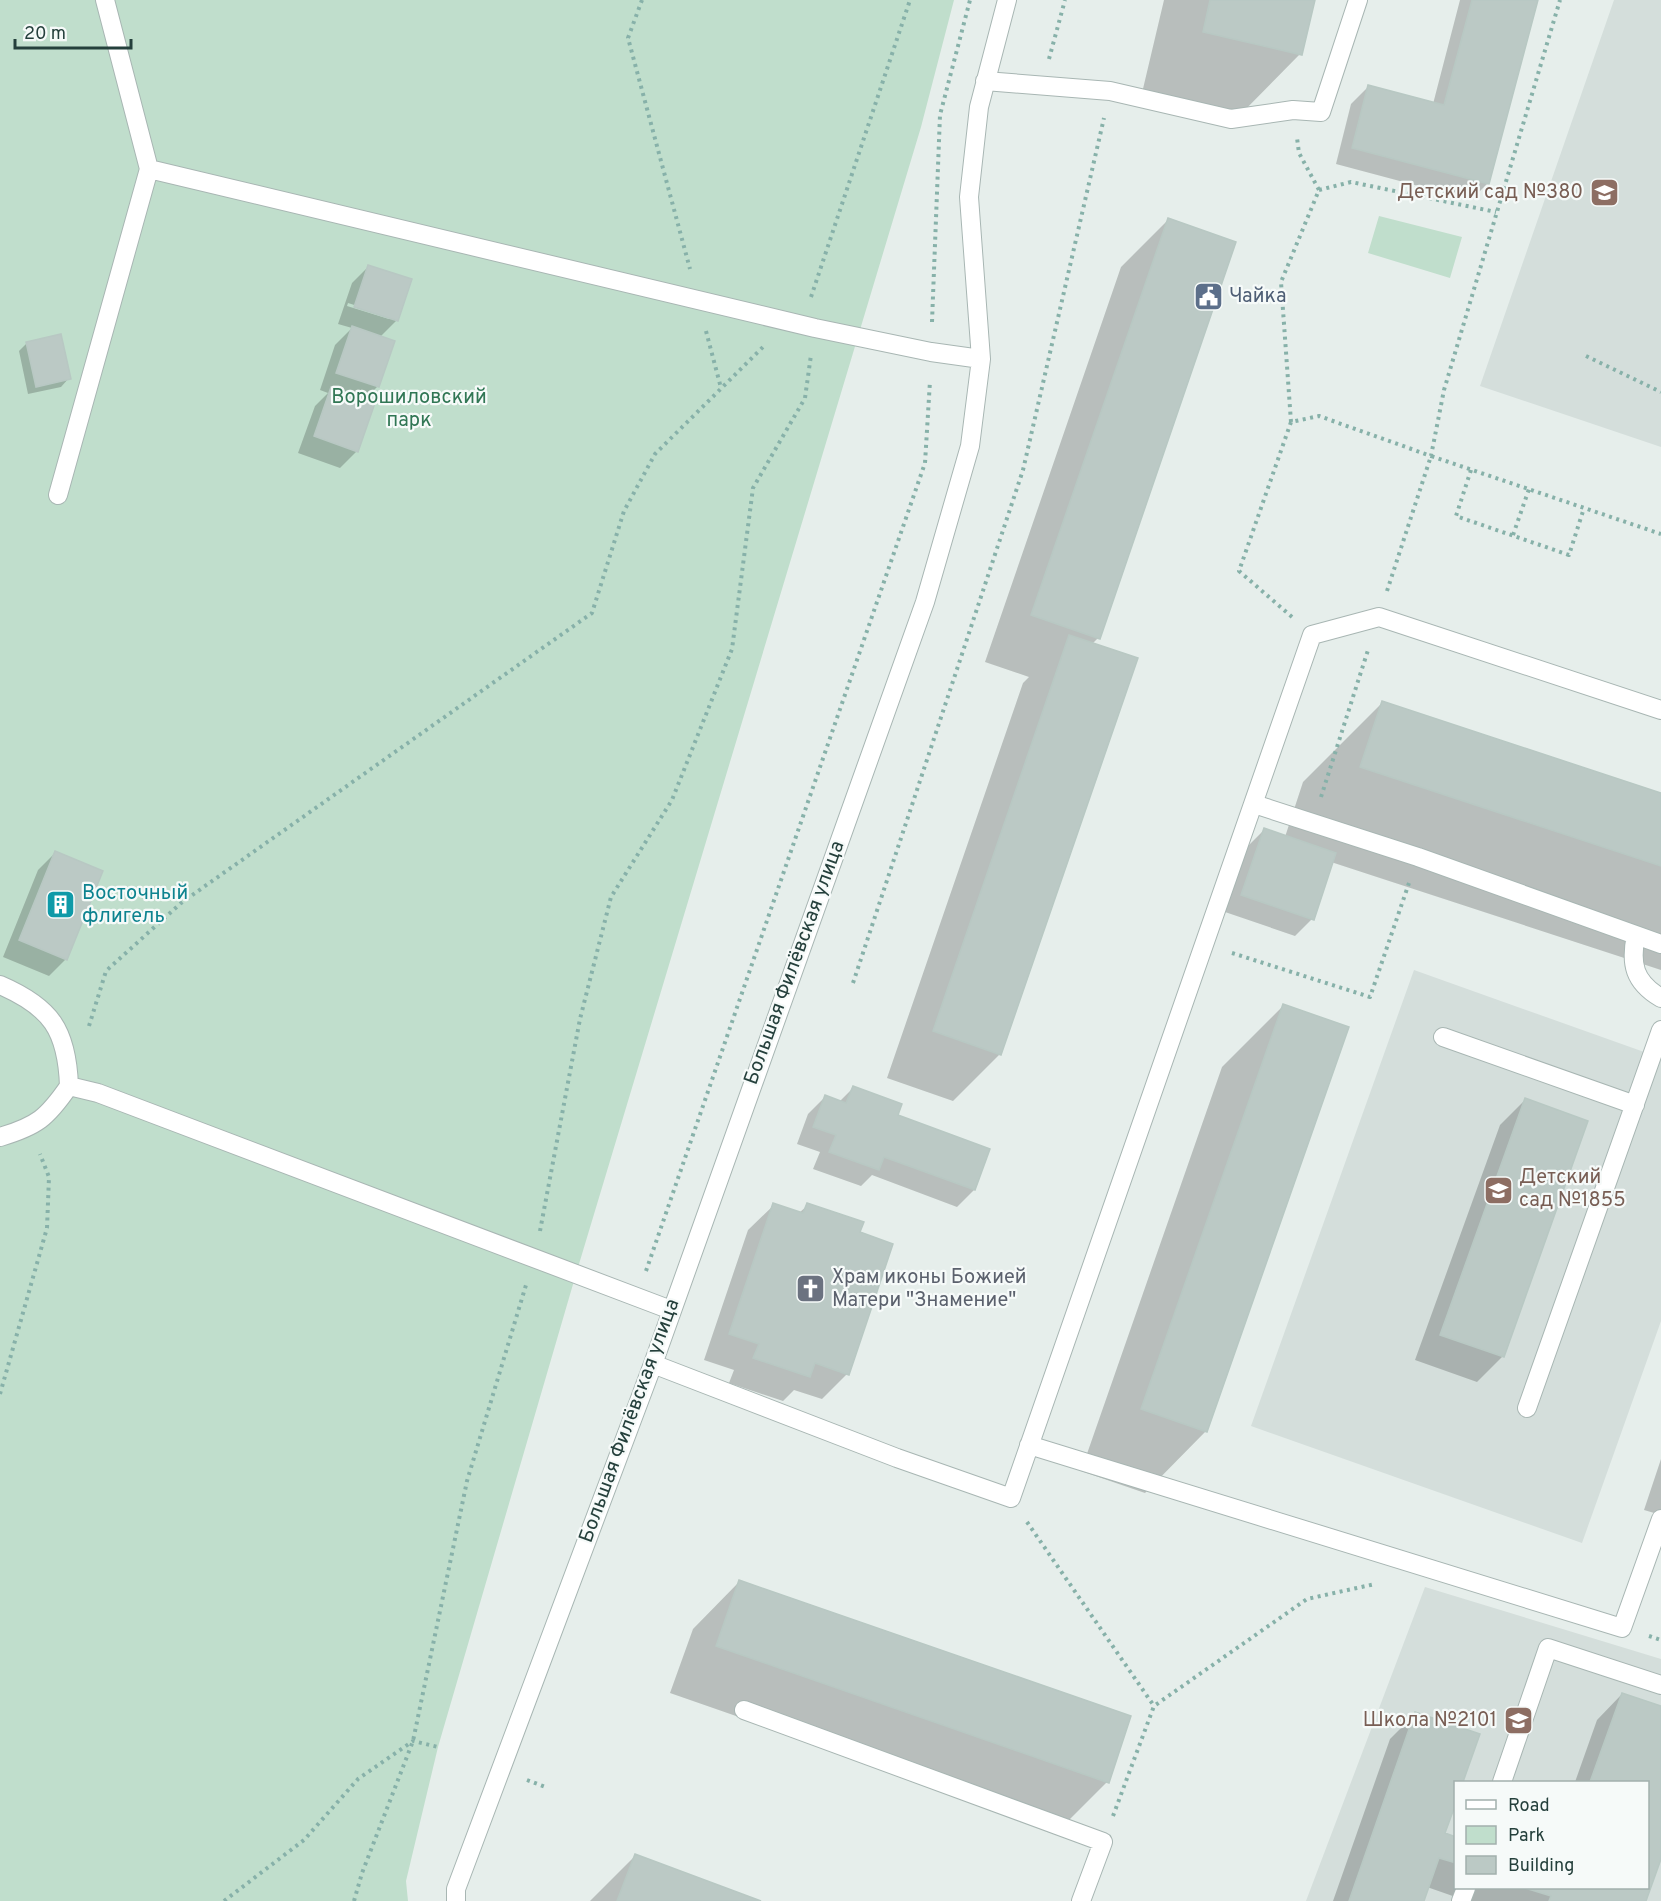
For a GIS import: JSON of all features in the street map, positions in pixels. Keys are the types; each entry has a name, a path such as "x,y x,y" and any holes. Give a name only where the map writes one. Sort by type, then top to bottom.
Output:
{"street":[{"path":"58,495 149,169 105,0"},
{"name":"Большая Филёвская улица","path":"456,1901 456,1889 653,1364 925,602 970,446 981,359 969,197 979,107 1006,0"},
{"path":"985,81 1110,91 1231,119 1293,110 1321,112 1358,0"},
{"path":"149,169 815,328 931,352 981,359"},
{"path":"653,1364 897,1458 1011,1498 1312,635 1379,617 1661,710"},
{"path":"1254,804 1418,857 1661,944"},
{"path":"1636,935 1632,955 1636,975 1651,992 1661,998"},
{"path":"0,985 25,996 42,1009 59,1032 68,1057 69,1086 54,1107 31,1127 0,1137"},
{"path":"1527,1408 1661,1030"},
{"path":"1443,1037 1635,1105"},
{"path":"69,1086 98,1094 671,1310"},
{"path":"1029,1445 1622,1628 1661,1520"},
{"path":"1502,1781 1548,1648 1661,1685"},
{"path":"744,1710 1103,1842 1081,1901"}],"path":[{"path":"642,0 628,38 691,276"},
{"path":"354,1901 413,1741 467,1481 534,1259 580,1019 611,897 672,800 732,649 753,488 805,398 815,328 810,300 910,0"},
{"path":"637,1297 924,464 931,352 940,116 970,0"},
{"path":"1042,86 1065,0"},
{"path":"1313,823 1431,456 1444,390 1560,0"},
{"path":"853,983 1023,470 1110,91"},
{"path":"1293,110 1299,153 1319,190"},
{"path":"1319,190 1351,182 1496,212"},
{"path":"1312,635 1239,571 1291,422 1281,282 1319,190"},
{"path":"703,321 721,389"},
{"path":"86,1034 106,971 181,903 592,613 624,511 655,454 770,340"},
{"path":"1586,356 1661,392"},
{"path":"1291,422 1319,416 1661,534"},
{"path":"1471,470 1456,516 1569,555 1584,508"},
{"path":"1513,536 1529,489"},
{"path":"1205,944 1370,997 1418,857"},
{"path":"0,1394 47,1228 49,1177 31,1127"},
{"path":"1011,1498 1154,1706"},
{"path":"1103,1842 1154,1706 1307,1599 1387,1581"},
{"path":"224,1901 304,1840 358,1779 413,1741 438,1747"},
{"path":"518,1776 548,1788"}],"shaded area":[{"name":"Детский сад №380","path":"1614,0 1661,0 1661,447 1480,386"},
{"name":"Детский сад №1855","path":"1414,970 1661,1058 1661,1321 1582,1543 1251,1426"},
{"name":"Школа №2101","path":"1425,1587 1661,1659 1661,1901 1306,1901"}],"green space":[{"name":"Ворошиловский парк","path":"0,0 954,0 921,127 576,1274 438,1747 406,1881 408,1901 0,1901"},
{"path":"1379,216 1462,237 1450,278 1368,253"}],"building":[{"path":"1210,0 1315,0 1302,55 1203,32"},
{"path":"1472,0 1538,0 1489,184 1352,148 1368,85 1444,105"},
{"path":"1168,218 1236,242 1100,639 1031,615"},
{"path":"368,265 412,279 398,321 354,307"},
{"path":"352,326 395,341 379,387 336,373"},
{"path":"61,334 71,379 36,387 26,342"},
{"path":"331,387 375,403 358,452 314,436"},
{"path":"1069,635 1138,658 1001,1055 933,1031"},
{"path":"1382,701 1661,793 1661,866 1360,767"},
{"path":"1264,828 1336,853 1314,920 1241,895"},
{"name":"Восточный флигель","path":"55,851 103,871 67,960 19,940"},
{"path":"1283,1004 1349,1027 1207,1432 1141,1409"},
{"path":"853,1086 902,1104 898,1115 990,1149 975,1190 884,1157 879,1170 829,1152 836,1135 813,1127 825,1095 846,1103"},
{"path":"1525,1098 1588,1121 1504,1357 1440,1335"},
{"name":"Храм иконы Божией Матери \"Знамение\"","path":"773,1203 803,1213 807,1203 864,1222 860,1232 893,1244 849,1375 815,1363 810,1377 753,1358 759,1344 729,1334"},
{"path":"739,1580 1131,1716 1109,1783 716,1646"},
{"path":"1622,1693 1661,1706 1661,1859 1646,1901 1549,1901 1551,1896 1528,1889 1649,1889 1649,1781 1590,1781"},
{"path":"1415,1712 1480,1734 1463,1781 1454,1781 1454,1808 1445,1833 1454,1836 1454,1862 1439,1858 1424,1901 1349,1901"},
{"path":"635,1854 761,1901 617,1901"}],"place":[{"name":"Детский сад №380","path":"1604,193"},
{"name":"Чайка","path":"1208,297"},
{"name":"Восточный флигель","path":"61,905"},
{"name":"Детский сад №1855","path":"1498,1190"},
{"name":"Храм иконы Божией Матери \"Знамение\"","path":"811,1289"},
{"name":"Школа №2101","path":"1518,1721"}]}
